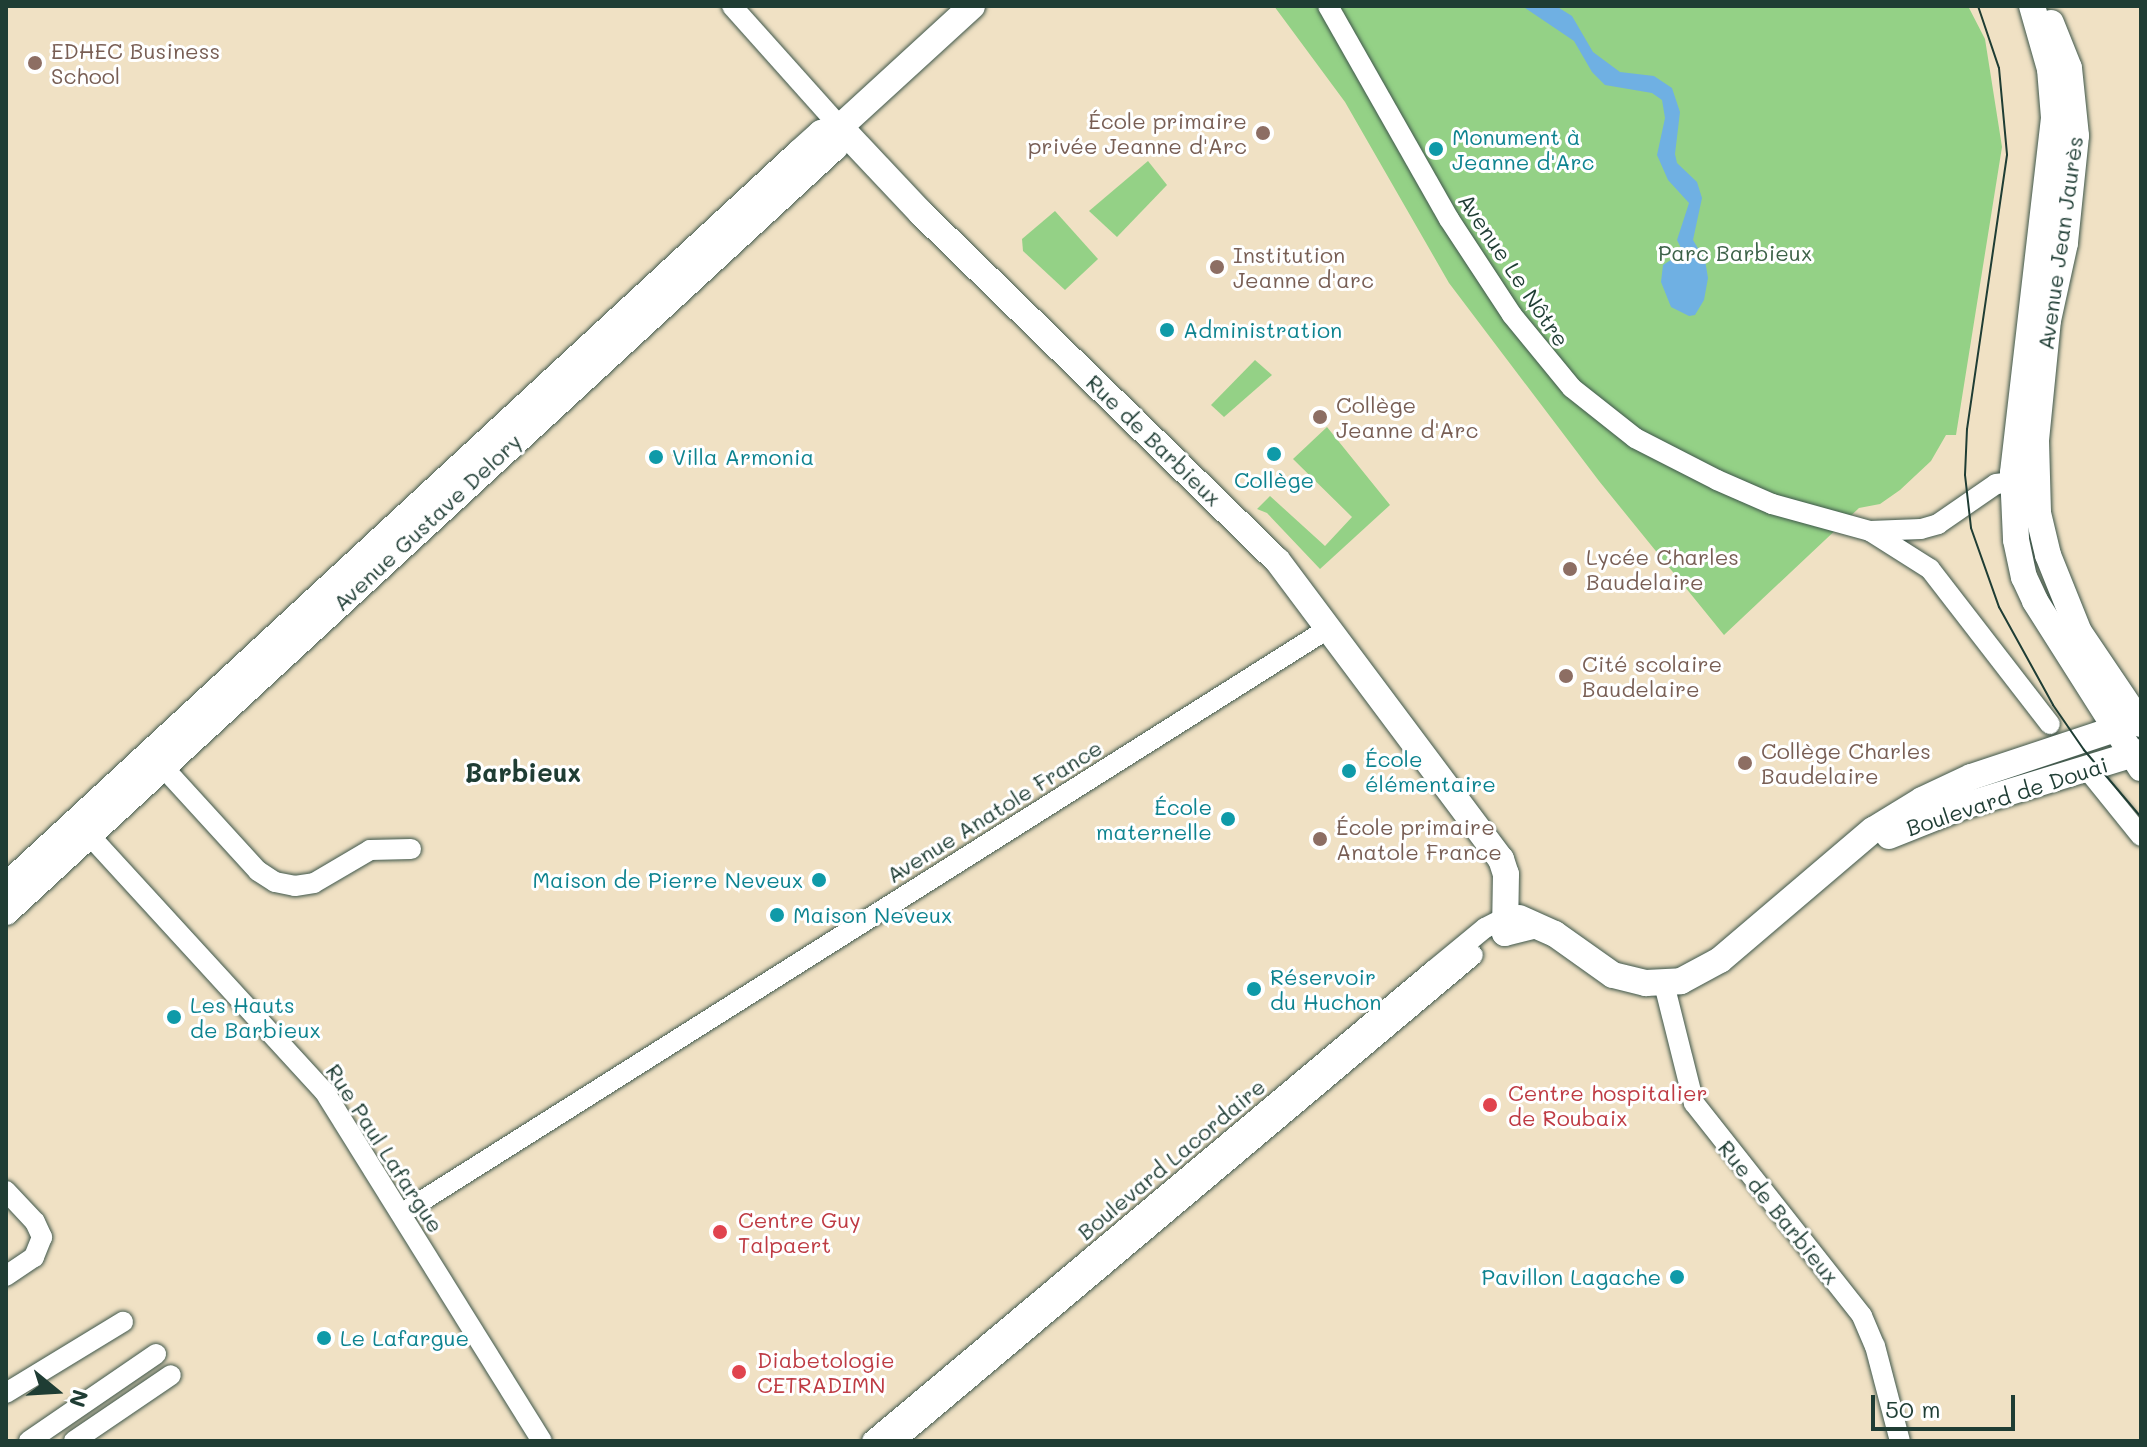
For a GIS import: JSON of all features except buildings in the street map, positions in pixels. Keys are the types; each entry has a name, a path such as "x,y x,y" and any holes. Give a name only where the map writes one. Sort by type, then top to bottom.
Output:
{"main road":[{"name":"Avenue Gustave Delory","path":"6,912 84,829 821,133 840,127 972,6"},
{"name":"Avenue Jean Jaurès","path":"2025,484 2054,118 2050,69 2032,6"},
{"name":"Avenue Jean Jaurès","path":"2025,484 2036,441 2048,320 2065,243 2076,125 2069,68 2060,39 2041,6"},
{"name":"Avenue Gustave Delory","path":"6,886 163,767 835,147 840,127"},
{"name":"Rue de Barbieux","path":"840,127 921,213 1277,560 1501,859 1506,874 1505,926"},
{"path":"2025,484 2048,555 2079,632 2134,724 2138,759"},
{"path":"2025,484 2014,527 2024,577 2043,615 2134,724"},
{"name":"Boulevard de Douai","path":"1664,984 1688,978 1720,960 1839,859 1894,817 1951,786 2134,724"},
{"name":"Boulevard de Douai","path":"1839,859 1964,806 2087,769 2138,759"},
{"path":"1505,926 1534,926 1562,939 1613,975 1664,984"}],"street":[{"name":"Rue de Barbieux","path":"732,6 840,127"},
{"name":"Avenue Le Nôtre","path":"1328,6 1481,270 1543,357 1572,388 1635,438 1717,480 1797,512 1870,531 1921,529 1938,524 1990,486 2025,484"},
{"path":"1870,531 1930,569 2050,724"},
{"name":"Avenue Anatole France","path":"401,1214 1329,628"},
{"path":"163,767 258,871 275,882 295,886 314,883 370,850 411,849"},
{"path":"2087,769 2141,836"},
{"name":"Rue Paul Lafargue","path":"84,829 315,1080 542,1441"},
{"name":"Boulevard Lacordaire","path":"872,1441 1485,928 1505,926"},
{"name":"Boulevard Lacordaire","path":"895,1441 1505,926"},
{"name":"Rue de Barbieux","path":"1664,984 1694,1103 1862,1316 1875,1346 1900,1441"},
{"path":"6,1191 35,1222 42,1237 34,1257 6,1276"},
{"path":"6,1393 123,1322"},
{"path":"29,1441 156,1354"},
{"path":"74,1441 171,1375"}],"green space":[{"name":"Parc Barbieux","path":"1274,6 1968,6 1985,39 2002,147 1956,435 1946,435 1931,461 1900,490 1880,504 1859,508 1724,635 1599,481 1449,283 1345,102"},
{"path":"1148,161 1167,185 1117,237 1089,211"},
{"path":"1055,211 1098,259 1065,290 1023,251 1022,239"},
{"path":"1255,360 1272,375 1224,417 1211,405"},
{"path":"1327,427 1390,505 1320,569 1267,513 1257,509 1270,496 1325,546 1352,517 1293,459"}],"water":[{"path":"1522,6 1556,6 1572,16 1593,52 1620,72 1654,76 1672,88 1680,112 1675,154 1677,163 1697,182 1702,198 1693,240 1705,260 1708,278 1704,300 1695,315 1689,316 1671,307 1661,282 1663,265 1683,252 1677,240 1689,203 1668,180 1657,155 1665,118 1662,100 1652,93 1605,85 1592,72 1574,41"}],"tram line":[{"path":"1978,6 1999,68 2007,155 1967,429 1965,475 1971,528 1999,607 2053,705 2084,750 2141,817"}],"place":[{"name":"EDHEC Business School","path":"35,63"},
{"name":"École primaire privée Jeanne d'Arc","path":"1263,133"},
{"name":"Monument à Jeanne d'Arc","path":"1436,149"},
{"name":"Institution Jeanne d'arc","path":"1217,267"},
{"name":"Administration","path":"1167,330"},
{"name":"Collège Jeanne d'Arc","path":"1320,417"},
{"name":"Collège","path":"1274,454"},
{"name":"Villa Armonia","path":"656,457"},
{"name":"Lycée Charles Baudelaire","path":"1570,569"},
{"name":"Cité scolaire Baudelaire","path":"1566,676"},
{"name":"Collège Charles Baudelaire","path":"1745,763"},
{"name":"École élémentaire","path":"1349,771"},
{"name":"École maternelle","path":"1228,819"},
{"name":"École primaire Anatole France","path":"1320,839"},
{"name":"Maison de Pierre Neveux","path":"819,880"},
{"name":"Maison Neveux","path":"777,915"},
{"name":"Réservoir du Huchon","path":"1254,989"},
{"name":"Les Hauts de Barbieux","path":"174,1017"},
{"name":"Centre hospitalier de Roubaix","path":"1490,1105"},
{"name":"Centre Guy Talpaert","path":"720,1232"},
{"name":"Pavillon Lagache","path":"1677,1277"},
{"name":"Le Lafargue","path":"324,1338"},
{"name":"Diabetologie CETRADIMN","path":"739,1372"}],"district":[{"name":"Barbieux","path":"523,773"}]}
